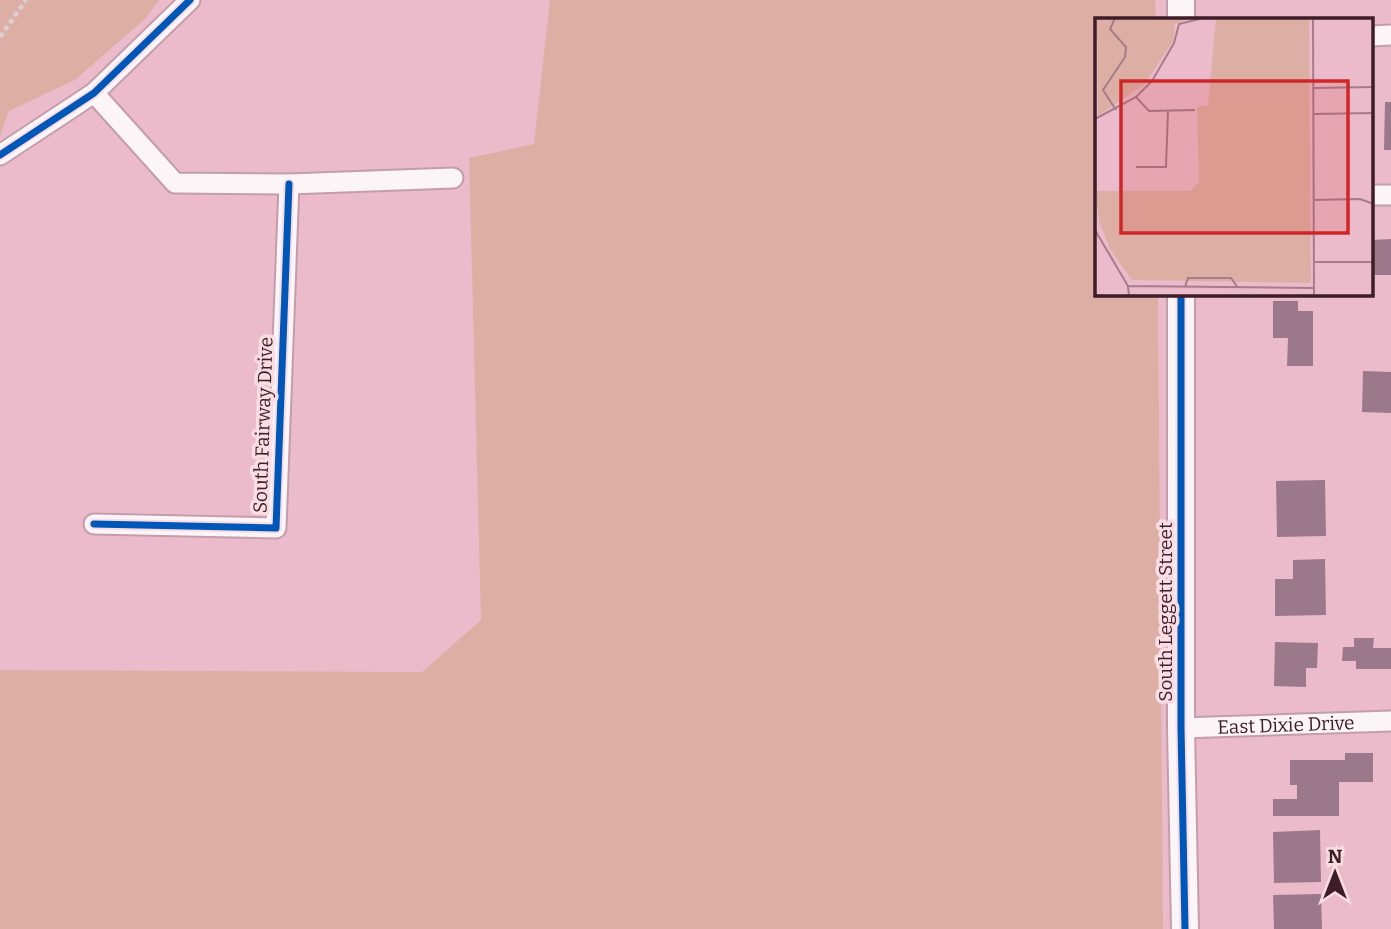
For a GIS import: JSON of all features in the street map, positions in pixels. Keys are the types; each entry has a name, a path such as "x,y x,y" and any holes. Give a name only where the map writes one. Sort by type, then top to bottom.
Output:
{"street":[{"path":"0,155 94,93 190,0"},
{"path":"1181,0 1181,18"},
{"path":"94,93 175,183 289,184 453,178"},
{"name":"South Fairway Drive","path":"94,524 276,528 289,184"},
{"name":"South Leggett Street","path":"1181,296 1181,728 1185,929"},
{"name":"East Dixie Drive","path":"1181,728 1391,721"}],"path":[{"path":"0,37 26,0"}],"shaded area":[{"path":"0,0 159,0 146,18 75,80 9,111 0,136"},
{"path":"550,0 1155,0 1156,18 1095,18 1095,296 1158,296 1163,929 0,929 0,670 422,672 481,620 469,158 534,144"}],"building":[{"path":"1385,102 1391,102 1391,150 1384,150"},
{"path":"1391,239 1391,275 1374,275 1374,240"},
{"path":"1273,301 1298,301 1298,311 1313,311 1313,366 1287,366 1288,338 1273,338"},
{"path":"1363,371 1391,372 1391,413 1362,412"},
{"path":"1325,480 1326,536 1277,537 1276,481"},
{"path":"1325,559 1326,615 1275,616 1275,579 1293,579 1293,560"},
{"path":"1354,638 1374,638 1373,648 1391,648 1391,669 1356,669 1356,661 1342,661 1343,647 1354,647"},
{"path":"1275,642 1318,643 1317,668 1306,668 1306,687 1274,686"},
{"path":"1345,753 1373,753 1373,782 1339,782 1339,816 1273,816 1273,799 1297,799 1297,785 1290,785 1290,760 1345,760"},
{"path":"1320,830 1321,882 1274,883 1273,832"},
{"path":"1321,894 1322,929 1274,929 1273,895"}],"cycle path":[{"path":"0,155 94,93 190,0"},
{"path":"94,524 276,528 289,184"},
{"path":"1181,296 1181,728 1185,929"}]}
